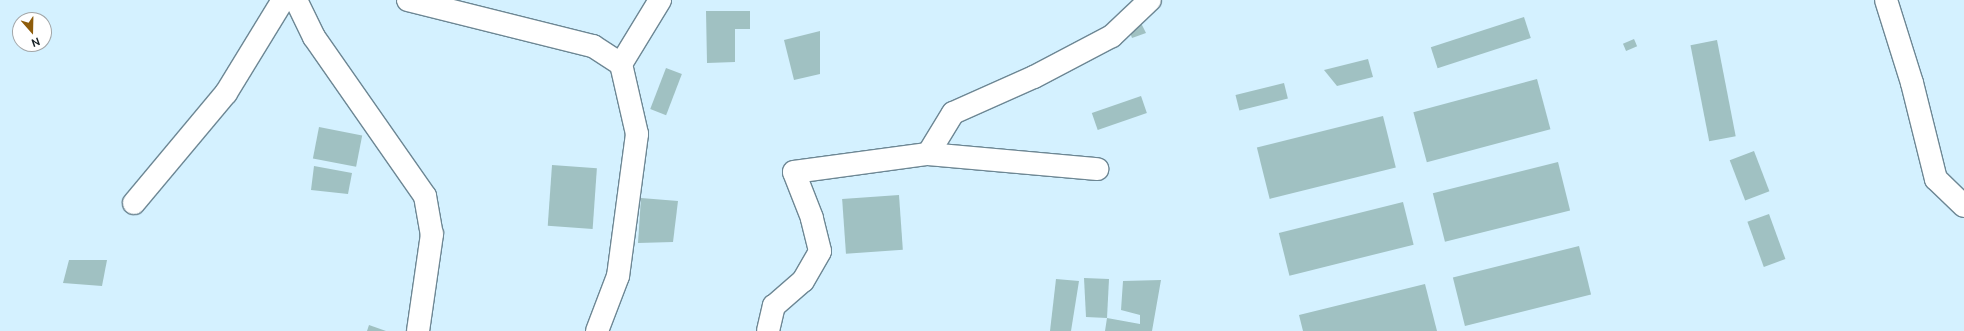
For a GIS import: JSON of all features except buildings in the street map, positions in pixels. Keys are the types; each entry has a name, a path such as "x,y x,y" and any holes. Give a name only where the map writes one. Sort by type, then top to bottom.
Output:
{"street":[{"path":"134,203 226,93 283,0"},
{"path":"296,0 314,37 425,196 432,234 418,331"},
{"path":"408,0 593,46 620,64 637,134 618,276 597,331"},
{"path":"620,64 660,0"},
{"path":"928,154 953,113 1034,77 1112,36 1150,0"},
{"path":"1886,0 1912,83 1936,179 1964,206"},
{"path":"768,331 774,306 803,281 820,251 812,218 794,172 928,154 1097,169"}]}
